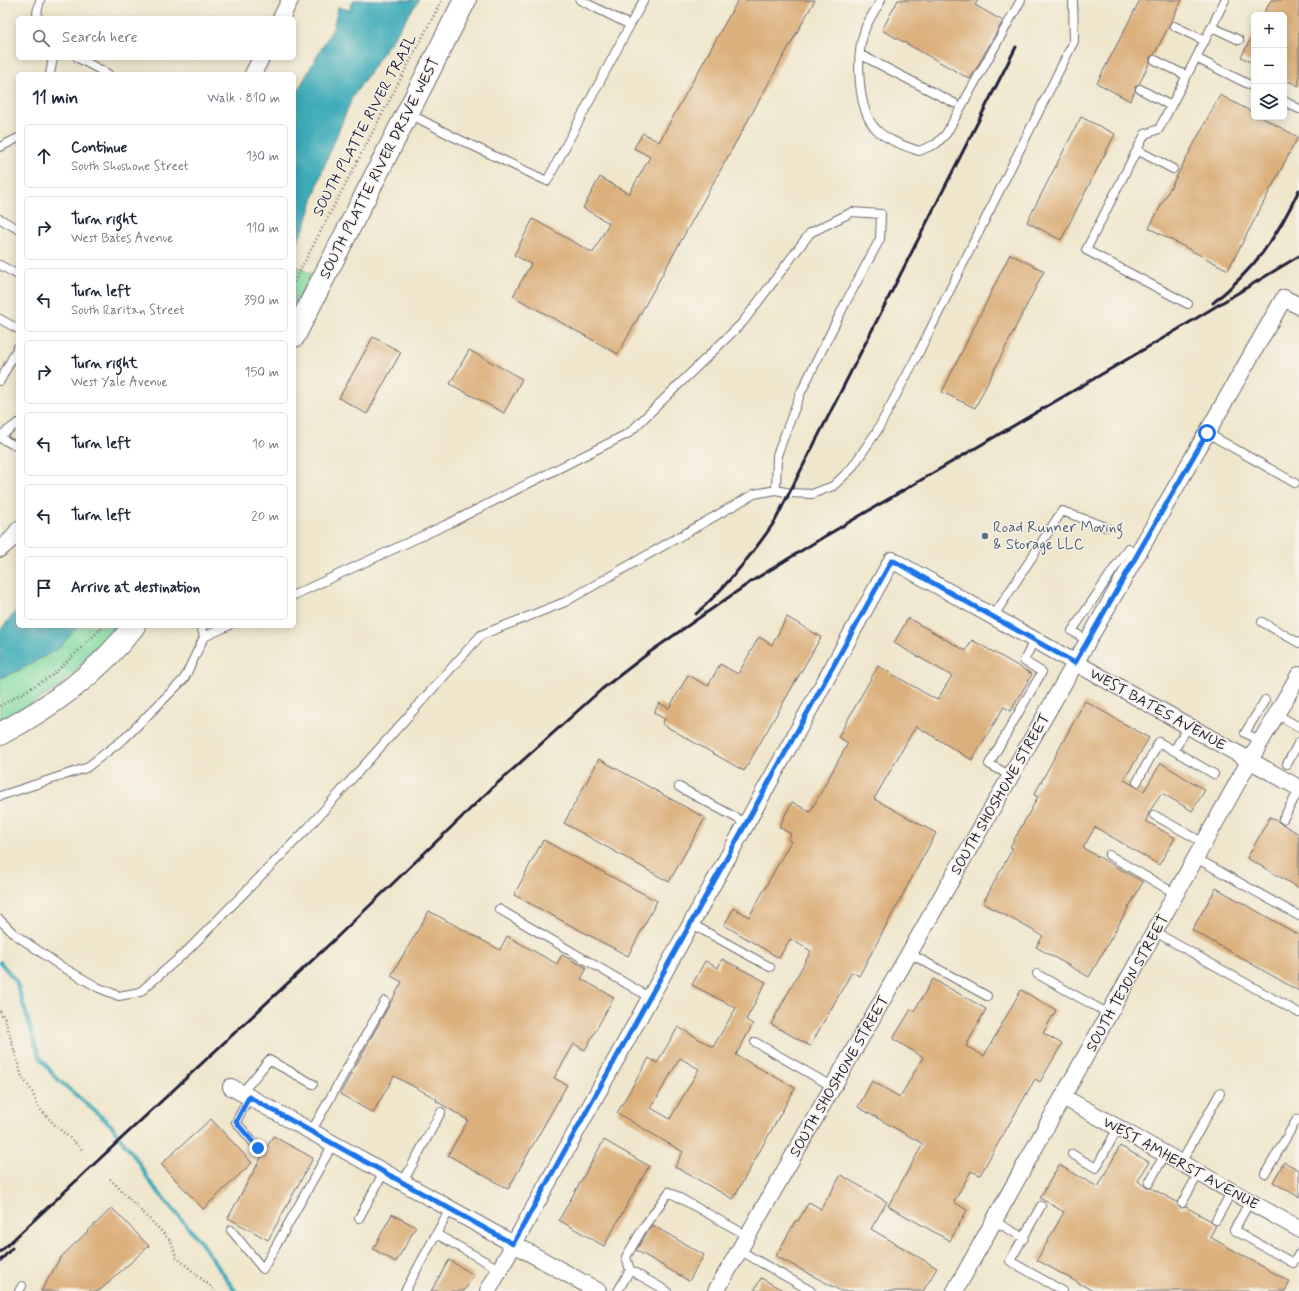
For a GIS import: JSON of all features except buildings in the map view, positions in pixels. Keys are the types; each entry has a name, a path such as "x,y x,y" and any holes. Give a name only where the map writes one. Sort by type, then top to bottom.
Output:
{"street":[{"path":"282,16 290,0"},
{"name":"SOUTH PLATTE RIVER DRIVE WEST","path":"296,332 465,0"},
{"path":"254,72 260,60"},
{"name":"SOUTH SHOSHONE STREET","path":"716,1291 1284,298 1299,306"},
{"path":"0,549 13,538 16,533"},
{"name":"WEST BATES AVENUE","path":"746,823 892,560 1250,760 1299,789"},
{"path":"0,734 72,690 102,662 132,628"},
{"name":"SOUTH TEJON STREET","path":"955,1291 1250,760 1299,675"},
{"path":"488,1291 746,823"},
{"path":"241,1093 598,1291"},
{"name":"WEST AMHERST AVENUE","path":"1063,1097 1299,1228"}],"lane":[{"path":"38,16 40,0"},
{"path":"580,0 630,25"},
{"path":"407,112 454,137 547,181 644,0"},
{"path":"881,0 864,30 860,46 860,83 864,111 876,129 900,144 919,151 936,144 946,134 1021,0"},
{"path":"0,920 13,933 54,961 99,988 119,996 140,992 187,951 307,829 481,635 565,602 754,494 776,490 812,494 833,486 851,469 877,431 923,345 1074,41 1073,0"},
{"path":"1188,304 1086,250 1145,134 1160,129 1225,0"},
{"path":"1174,26 1204,41"},
{"path":"1212,27 1238,40"},
{"path":"861,54 954,103"},
{"path":"1196,58 1251,85"},
{"path":"50,72 53,60"},
{"path":"82,60 104,72"},
{"path":"1156,60 1187,76"},
{"path":"1140,90 1171,106"},
{"path":"1287,103 1299,109"},
{"path":"0,147 16,139"},
{"path":"1137,150 1173,169"},
{"path":"296,594 450,524 629,433 743,322 810,233 852,212 881,214 880,240 846,302 800,392 777,455 776,490"},
{"path":"0,219 16,228"},
{"path":"0,265 16,274"},
{"path":"0,319 16,328"},
{"path":"0,381 16,351"},
{"path":"16,425 0,437 16,446"},
{"path":"1207,433 1295,483"},
{"path":"993,617 1062,511 1106,527"},
{"path":"1088,641 1072,631 1128,548"},
{"path":"1262,622 1299,643"},
{"path":"202,628 204,637"},
{"path":"0,796 86,768 125,738 184,679 204,637 224,628"},
{"path":"1011,776 989,764 1042,672 1024,661 1034,640"},
{"path":"1261,741 1245,733 1265,700"},
{"path":"1276,714 1299,727"},
{"path":"1174,751 1188,726"},
{"path":"1136,782 1159,742 1214,774"},
{"path":"1287,764 1299,742"},
{"path":"679,787 746,823"},
{"path":"1283,819 1299,789"},
{"path":"1154,815 1204,843"},
{"path":"1109,855 1176,894"},
{"path":"1196,858 1299,916"},
{"path":"499,909 649,997"},
{"path":"690,923 770,967"},
{"path":"1155,932 1299,1013"},
{"path":"909,953 988,996"},
{"path":"1037,974 1109,1014"},
{"path":"311,1132 385,1001"},
{"path":"755,1042 833,1087"},
{"path":"258,1148 236,1122 241,1093 269,1060 314,1084"},
{"path":"1181,1163 1220,1093"},
{"path":"403,1182 441,1112"},
{"path":"1265,1174 1297,1119 1299,1120"},
{"path":"1072,1154 1096,1168 1118,1128"},
{"path":"231,1230 263,1269 333,1144"},
{"path":"1149,1183 1165,1154"},
{"path":"359,1218 384,1172"},
{"path":"1182,1204 1199,1172"},
{"path":"1216,1220 1232,1191"},
{"path":"667,1291 630,1270 626,1257 643,1228 669,1192 748,1236"},
{"path":"1250,1201 1234,1230 1293,1264 1299,1254"},
{"path":"1041,1206 1010,1261 1063,1291"},
{"path":"405,1291 450,1209"},
{"path":"994,1221 1024,1238"},
{"path":"436,1234 499,1270"},
{"path":"739,1250 811,1291"},
{"path":"618,1291 630,1270"}],"path":[{"name":"SOUTH PLATTE RIVER TRAIL","path":"296,278 442,0"},
{"path":"0,706 53,675 102,628"},
{"path":"0,1011 5,1019 22,1078 32,1091 38,1107 56,1126 83,1150"},
{"path":"110,1179 171,1241 176,1257 216,1291"}],"green space":[{"path":"296,266 311,274 296,305"},
{"path":"76,628 114,628 101,645 58,688 0,722 0,678 18,671 59,648"}],"water":[{"path":"354,0 419,0 352,98 321,174 305,226 296,245 296,93 333,28 338,7 349,10"},
{"path":"16,611 16,628 76,628 59,648 18,671 0,678 0,630"}],"waterway":[{"path":"0,962 16,981 39,1056 55,1077 111,1125 139,1163 149,1181 199,1240 235,1291"}],"railway":[{"path":"696,614 738,570 775,521 1016,47"},
{"path":"1213,303 1253,265 1263,252 1282,223 1299,190"},
{"path":"0,1252 335,939 491,789 602,689 650,652 752,581 822,538 1172,333 1299,256"},
{"path":"0,1261 12,1248"}],"place":[{"name":"Road Runner Moving & Storage LLC","path":"985,536"}],"route":[{"path":"258,1148 236,1122 249,1097 513,1244 892,560 1075,663 1207,433"}]}
